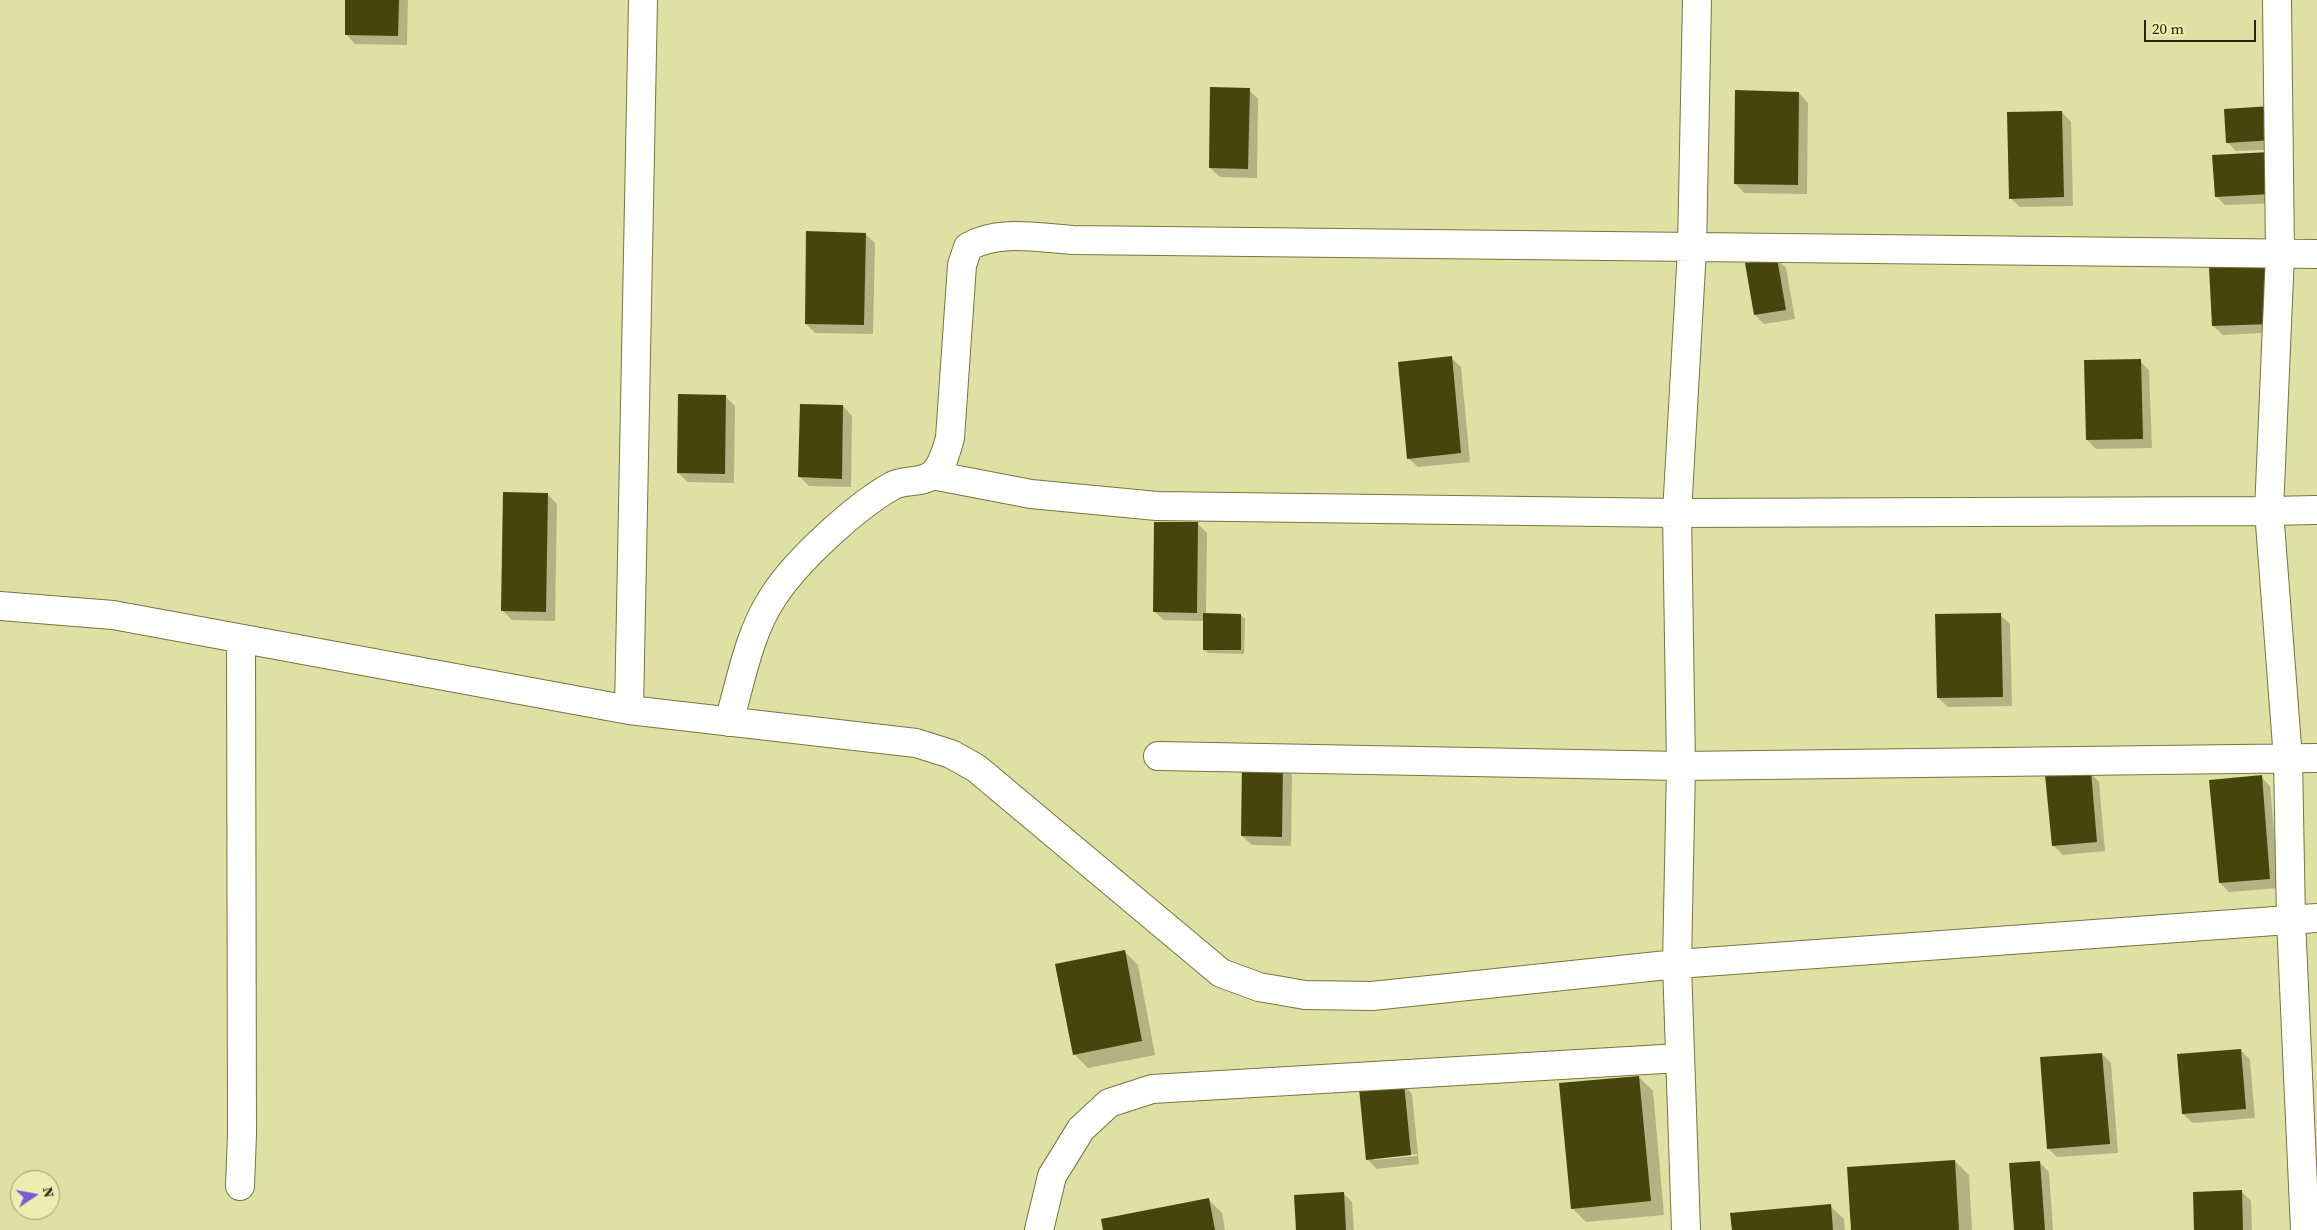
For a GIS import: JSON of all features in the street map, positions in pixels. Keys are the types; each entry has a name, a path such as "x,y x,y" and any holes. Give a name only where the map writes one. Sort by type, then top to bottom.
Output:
{"street":[{"path":"629,710 643,0"},
{"path":"1686,1230 1677,964 1681,766 1677,513 1692,249 1697,0"},
{"path":"2277,0 2280,254 2269,512 2288,759 2304,919 2305,1230"},
{"path":"730,722 755,630 773,596 819,546 867,503 894,484 922,480 932,475 942,465 950,438 962,265 968,247 981,240 996,236 1073,240 1692,249 2317,254"},
{"path":"932,475 1031,494 1157,506 1677,513 2269,512 2317,510"},
{"path":"0,606 113,615 629,710 916,743 950,754 976,768 1221,973 1258,987 1305,995 1372,996 1677,964 2304,919"},
{"path":"240,1186 242,1134 241,639"},
{"path":"1158,756 1681,766 2317,758"},
{"path":"1039,1230 1052,1176 1081,1129 1109,1104 1152,1089 1680,1058"}],"building":[{"path":"345,0 399,0 398,36 345,35"},
{"path":"1210,87 1250,88 1248,169 1209,168"},
{"path":"1735,90 1799,92 1798,185 1734,184"},
{"path":"2272,106 2274,140 2226,143 2224,109"},
{"path":"2062,111 2064,197 2009,199 2007,112"},
{"path":"2270,152 2272,194 2215,197 2212,155"},
{"path":"806,231 866,233 864,325 805,324"},
{"path":"1777,258 1786,310 1754,315 1745,263"},
{"path":"2268,264 2271,324 2212,326 2209,267"},
{"path":"1452,356 1461,453 1407,459 1398,362"},
{"path":"2141,359 2143,439 2086,440 2084,360"},
{"path":"678,394 726,395 725,474 677,473"},
{"path":"800,404 843,405 842,479 798,477"},
{"path":"503,492 548,493 546,612 501,611"},
{"path":"1154,522 1198,522 1197,613 1153,612"},
{"path":"1203,613 1241,614 1241,650 1203,650"},
{"path":"2001,613 2003,697 1937,698 1935,614"},
{"path":"1242,763 1283,764 1282,837 1241,836"},
{"path":"2091,771 2097,842 2052,846 2045,775"},
{"path":"2262,775 2270,879 2219,883 2209,780"},
{"path":"1125,950 1142,1041 1073,1055 1055,964"},
{"path":"2241,1049 2246,1109 2182,1114 2177,1054"},
{"path":"2102,1053 2110,1144 2047,1149 2040,1057"},
{"path":"1639,1076 1651,1201 1571,1209 1559,1083"},
{"path":"1404,1083 1411,1155 1366,1160 1359,1088"},
{"path":"1955,1160 1959,1230 1851,1230 1847,1167"},
{"path":"2040,1161 2045,1230 2014,1230 2009,1163"},
{"path":"2242,1190 2243,1230 2194,1230 2193,1192"},
{"path":"1344,1192 1346,1230 1296,1230 1294,1195"},
{"path":"1209,1198 1215,1230 1103,1230 1101,1219"},
{"path":"1831,1204 1833,1230 1732,1230 1730,1213"}]}
